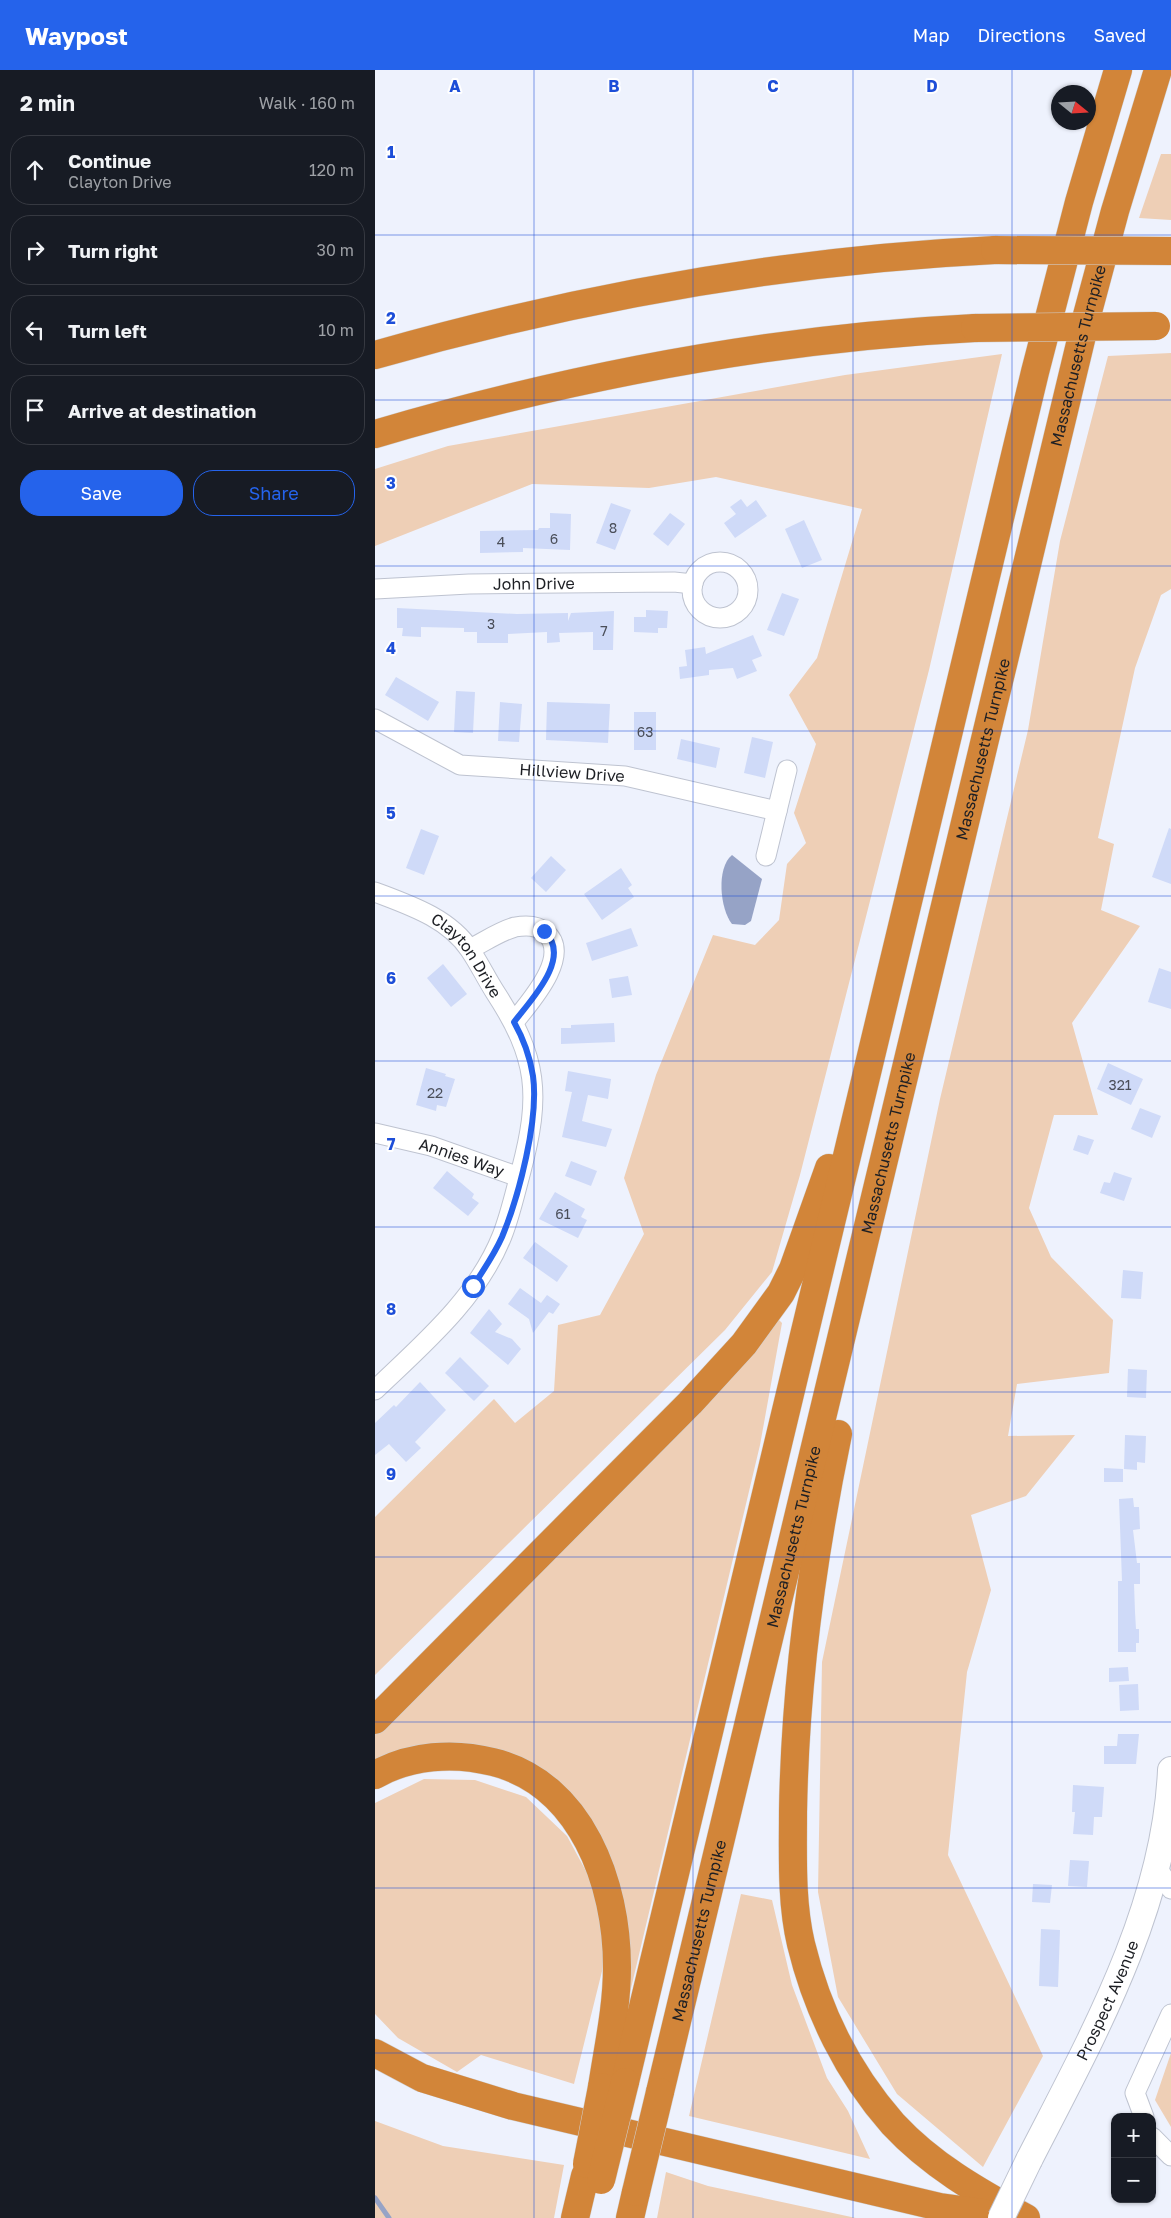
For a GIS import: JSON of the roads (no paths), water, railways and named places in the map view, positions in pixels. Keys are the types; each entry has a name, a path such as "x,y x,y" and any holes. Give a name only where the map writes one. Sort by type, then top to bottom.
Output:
{"highway":[{"path":"592,2218 593,2178 614,2085 883,1008 1048,320 1079,202 1118,70"},
{"name":"Massachusetts Turnpike","path":"633,2205 1098,273 1158,70"},
{"path":"375,355 495,324 670,288 806,267 910,256 995,250 1171,251"},
{"path":"375,434 516,396 641,370 826,341 924,330 1164,326"},
{"path":"1002,669 989,762 975,834 933,1003 824,1503 809,1595 800,1680 794,1775 793,1863 795,1902 801,1942 809,1974 834,2036 851,2067 871,2096 915,2146 966,2185 1026,2218"},
{"path":"375,1720 690,1403 764,1319 781,1293 803,1244 883,1008"},
{"path":"375,1775 402,1764 441,1756 481,1759 500,1763 533,1780 561,1802 578,1822 593,1848 601,1869 612,1915 615,1940 614,2085"},
{"path":"375,2053 422,2078 513,2106 940,2207 984,2213 1001,2218"},
{"path":"375,2074 415,2094 477,2114 904,2218"},
{"path":"575,2218 593,2178"}],"street":[{"name":"John Drive","path":"375,589 469,584 674,582 693,584"},
{"name":"Hillview Drive","path":"375,719 460,765 479,768 625,776 777,811"},
{"path":"766,856 787,770"},
{"name":"Clayton Drive","path":"375,892 435,918 455,932 469,948 514,1022 530,1062 534,1090 529,1134 519,1177 501,1238 473,1286 433,1334 375,1390"},
{"path":"469,948 509,930 525,926 540,928 551,938 554,948 552,966 533,997 514,1022"},
{"name":"Annies Way","path":"375,1133 431,1146 519,1177"},
{"name":"Prospect Avenue","path":"1001,2218 1088,2043 1118,1976 1143,1909 1155,1866 1169,1806 1171,1770"},
{"path":"1155,1866 1171,1889"},
{"path":"1143,2113 1135,2092 1171,2014"},
{"path":"1156,2141 1171,2156"}],"water":[{"path":"732,855 762,879 751,921 745,925 732,924 725,909 721,889 724,869"}],"waterway":[{"path":"375,2198 389,2218"}]}
